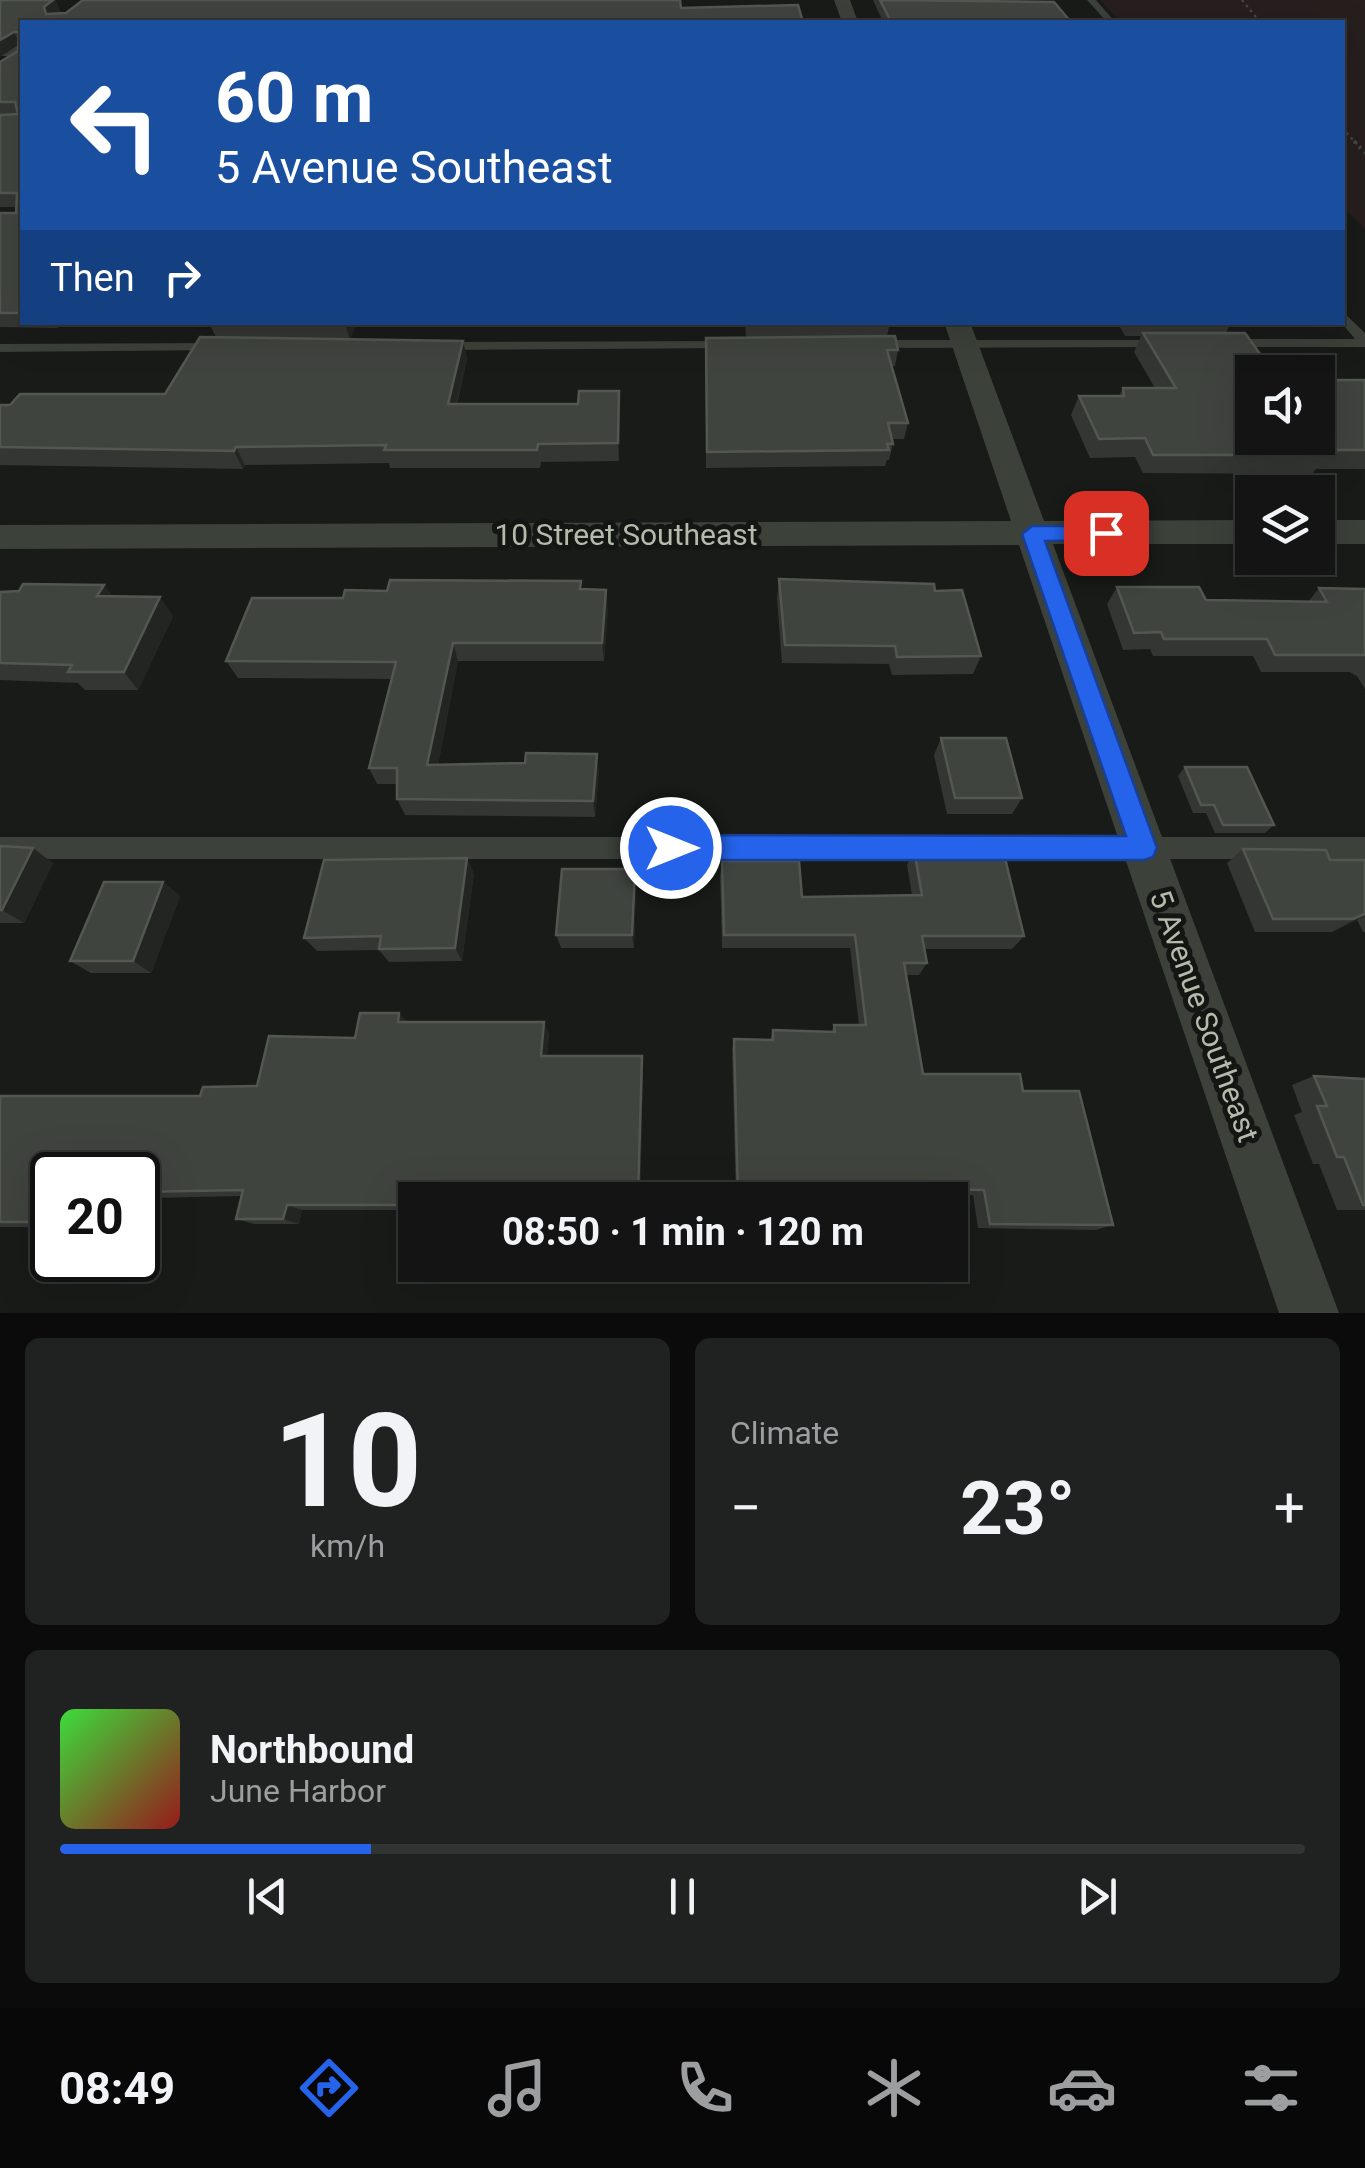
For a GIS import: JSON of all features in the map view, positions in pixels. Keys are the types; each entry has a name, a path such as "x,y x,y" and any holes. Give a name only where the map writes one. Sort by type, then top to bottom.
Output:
{"street":[{"path":"0,70 20,54"},
{"name":"5 Avenue Southeast","path":"961,333 1310,1313"},
{"name":"10 Street Southeast","path":"0,536 1235,532"},
{"path":"1335,532 1365,532"}],"lane":[{"path":"1090,0 1109,20"},
{"path":"1345,319 1365,343"},
{"path":"846,344 961,333 1174,344"},
{"path":"1212,344 1365,343"},
{"path":"413,346 748,345"},
{"path":"0,348 236,347"},
{"path":"0,848 1365,848"}],"path":[{"path":"1242,0 1258,20"},
{"path":"1345,131 1365,153"}],"shaded area":[{"path":"1100,0 1365,0 1365,229 1345,209 1345,20 1119,20"}],"building":[{"path":"0,0 53,0 44,7 46,14 66,13 83,0 680,0 681,8 798,5 802,20 20,20 20,313 0,313 0,213 16,213 17,193 0,193 0,115 18,114 15,102 0,102 0,62 18,51 19,32 0,40"},
{"path":"880,0 1054,2 1069,20 890,20"},
{"path":"1143,333 1245,333 1261,355 1235,355 1235,455 1153,455 1145,438 1099,439 1079,396 1124,396 1123,388 1176,388"},
{"path":"895,336 898,350 887,350 908,423 888,423 893,444 887,444 889,450 707,452 706,338"},
{"path":"200,337 463,341 448,404 578,404 579,391 619,391 618,443 538,444 537,450 384,450 386,445 236,447 234,451 0,447 0,405 10,405 20,394 165,394"},
{"path":"1335,380 1365,380 1365,450 1335,450"},
{"path":"779,579 934,584 935,591 962,590 981,656 897,657 895,646 785,645"},
{"path":"390,580 581,581 580,589 606,590 602,643 453,643 427,765 525,763 526,753 597,754 593,801 397,799 397,768 369,768 396,662 226,661 252,598 343,598 345,590 387,591"},
{"path":"23,584 104,585 97,596 160,597 124,672 68,672 72,665 0,663 0,592 19,591"},
{"path":"1117,587 1199,587 1206,600 1327,602 1319,588 1365,589 1365,655 1275,655 1267,639 1164,639 1161,632 1134,633"},
{"path":"941,738 1006,738 1022,798 955,798"},
{"path":"1185,767 1247,767 1274,825 1223,825 1214,805 1201,805"},
{"path":"0,846 33,848 2,910 0,910"},
{"path":"1243,849 1326,850 1330,860 1365,860 1365,914 1353,919 1273,919"},
{"path":"914,850 1003,850 1024,936 922,936 927,963 904,963 923,1074 1020,1074 1023,1091 1079,1091 1113,1225 990,1224 984,1190 968,1190 968,1182 738,1182 734,1039 773,1040 773,1030 835,1032 834,1025 866,1025 855,935 724,935 722,861 799,861 802,897 922,895"},
{"path":"467,858 455,948 379,949 381,936 304,938 324,860"},
{"path":"562,869 635,869 632,935 556,935"},
{"path":"104,882 163,882 133,961 70,961"},
{"path":"360,1013 399,1013 398,1022 544,1022 541,1056 642,1056 638,1182 398,1182 398,1205 287,1205 283,1219 236,1219 243,1190 160,1192 160,1152 30,1152 30,1222 0,1222 0,1096 200,1096 203,1087 257,1086 269,1036 355,1038"},
{"path":"1314,1076 1365,1079 1365,1205 1344,1157 1337,1157 1317,1106 1327,1106"}],"route":[{"path":"671,848 1144,848 1032,534 1106,533"}]}
